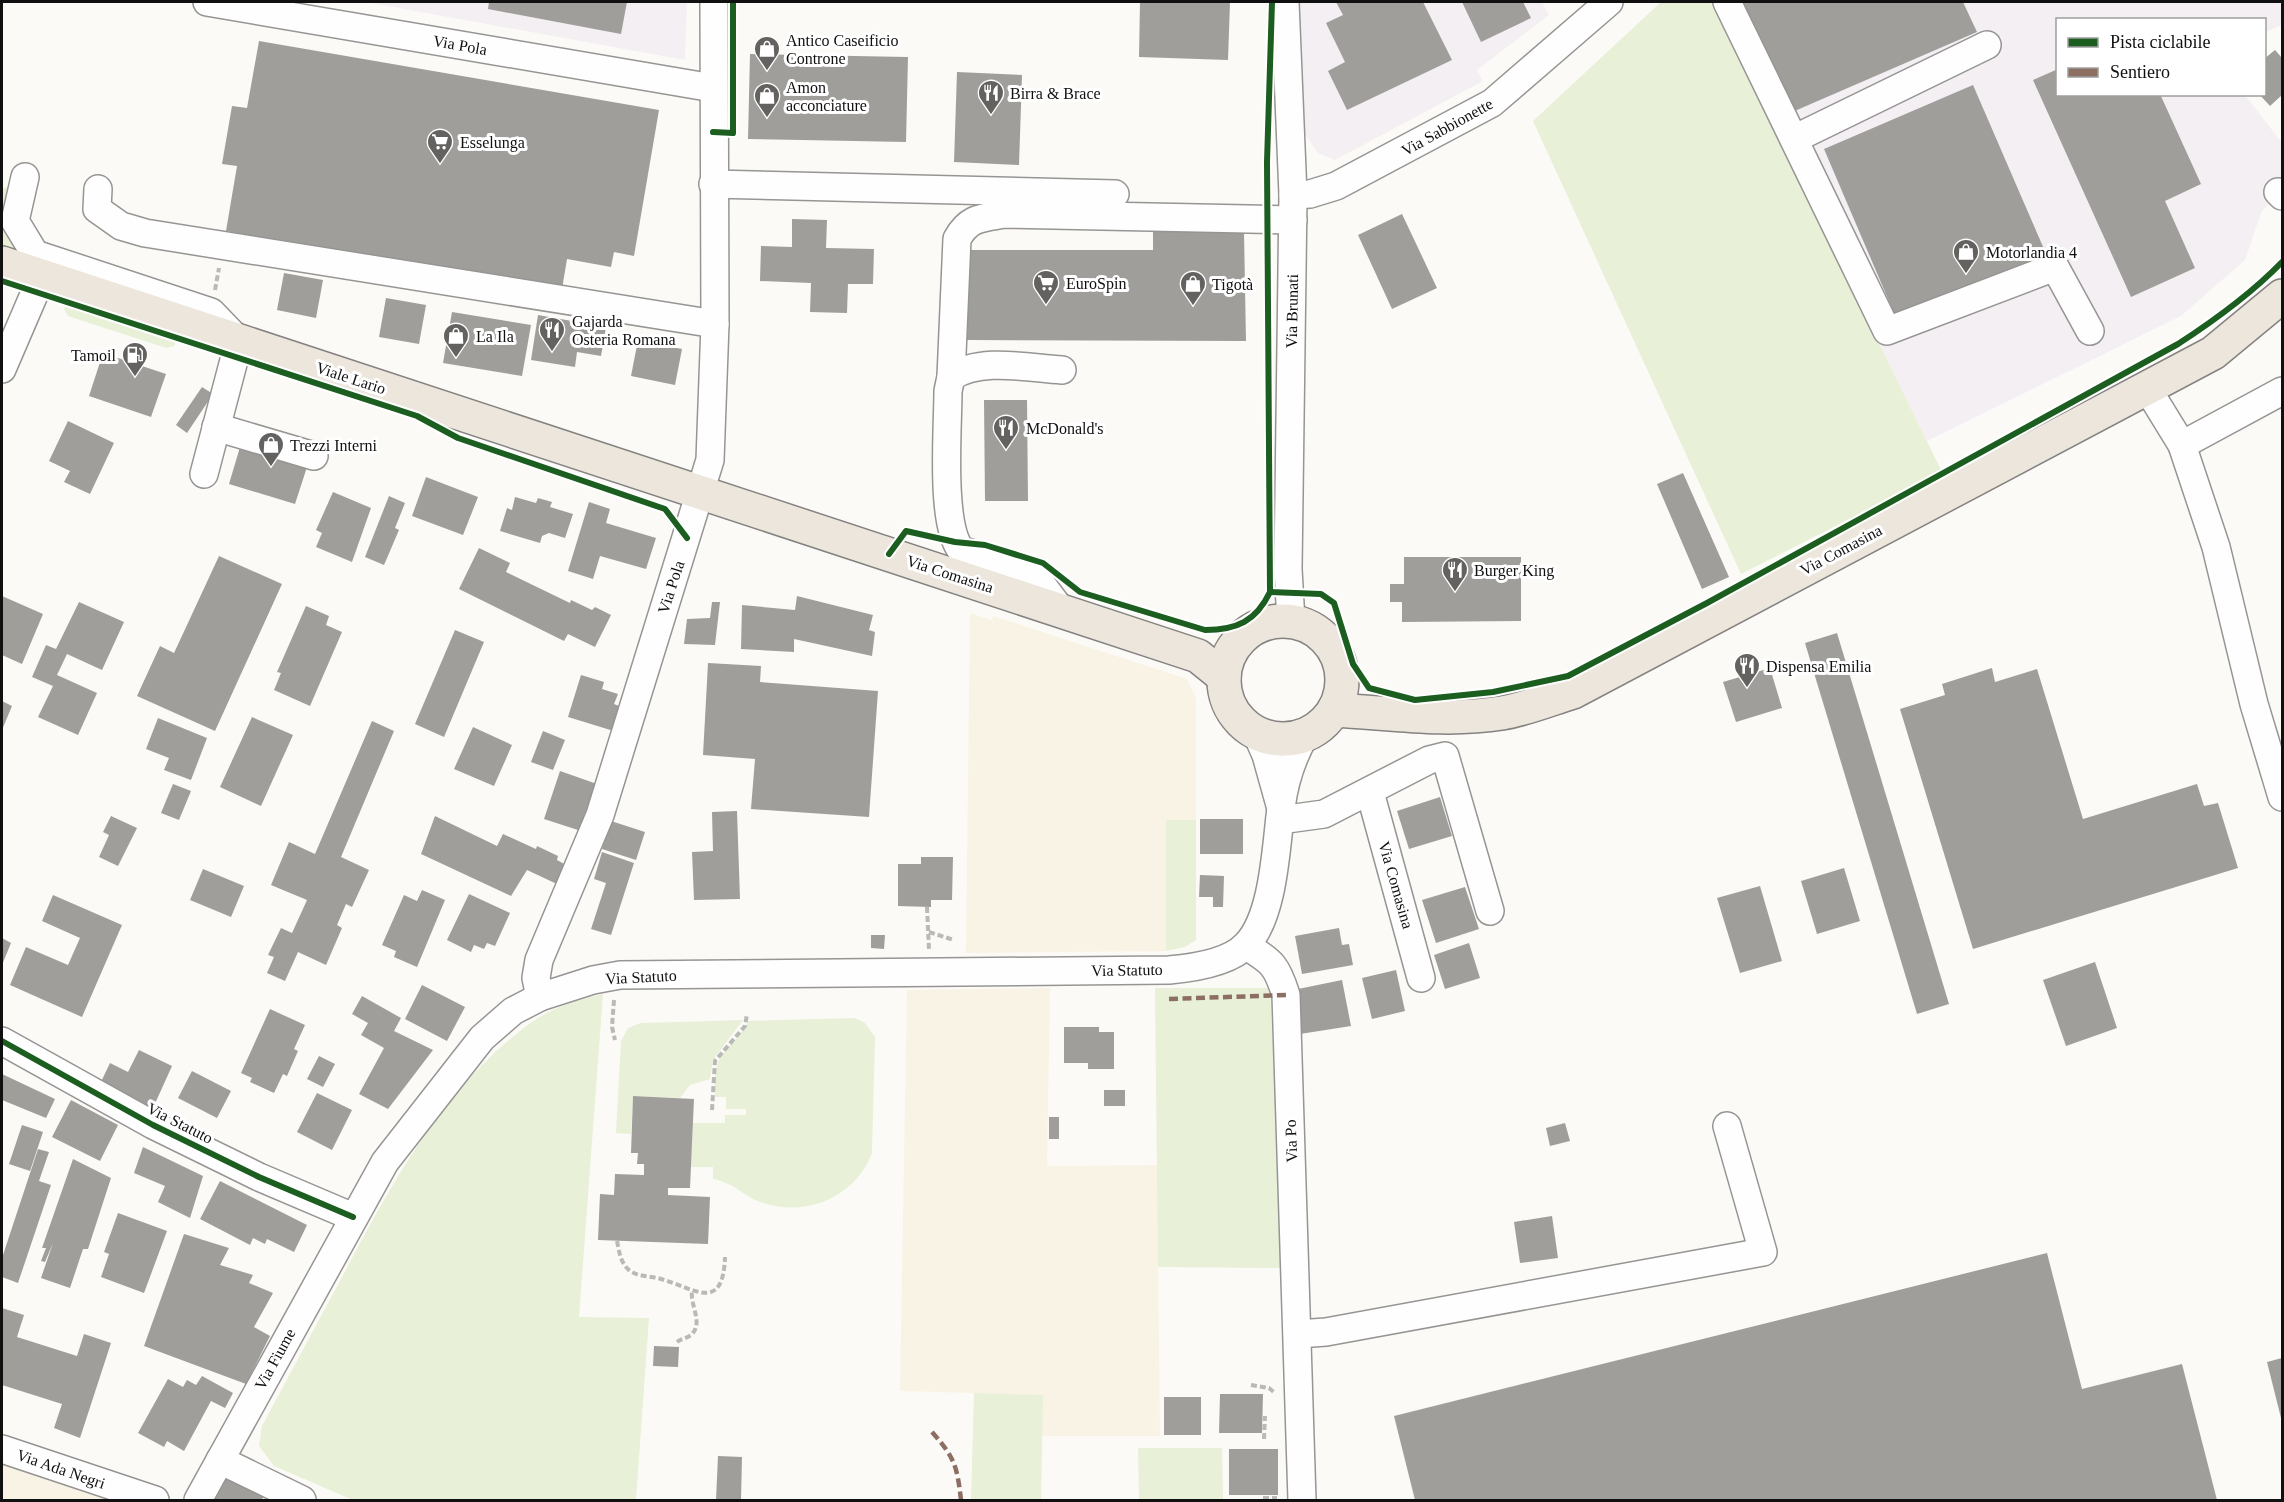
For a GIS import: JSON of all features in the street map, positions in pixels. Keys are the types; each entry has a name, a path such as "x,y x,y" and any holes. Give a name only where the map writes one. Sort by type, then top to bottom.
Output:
{"main road":[{"name":"Viale Lario","path":"2,263 701,492"},
{"name":"Via Comasina","path":"1338,701 1370,712 1418,718 1466,717 1503,713 1573,692 2213,353 2283,296"},
{"name":"Via Comasina","path":"701,492 1198,657 1224,677"},
{"path":"1198,657 1237,643 1252,630 1271,622 1291,621 1310,627 1325,638 1337,654 1342,673 1338,701 1322,725 1305,735 1280,738 1256,732 1242,723 1232,710 1226,694 1224,677 1228,660 1237,643"}],"street":[{"name":"Via Pola","path":"207,2 713,88"},
{"name":"Via Pola","path":"540,997 536,978 539,960 600,815 710,460 715,324 714,2"},
{"name":"Via Brunati","path":"1286,2 1293,207 1288,569 1291,621"},
{"name":"Via Sabbionette","path":"1061,610 1034,574 961,550 955,542 948,518 948,391 951,377 957,239 964,226 979,219 1005,214 1293,207 1310,194 1336,186 1492,103 1609,2"},
{"path":"1727,2 1887,331 2055,267 2090,331"},
{"path":"1794,139 1987,45"},
{"path":"25,177 15,221 35,255 211,312 239,341 204,474"},
{"path":"713,184 1115,194"},
{"path":"98,189 97,209 121,226 223,246 476,281 715,324"},
{"path":"2,369 7,338 42,276"},
{"path":"951,377 962,370 978,366 1062,370"},
{"path":"2147,388 2182,445 2216,547 2254,704 2283,797"},
{"path":"2182,445 2283,391"},
{"path":"216,427 314,456"},
{"path":"1256,732 1266,755 1280,813"},
{"path":"1246,946 1268,900 1280,813 1295,753 1305,735"},
{"path":"1280,813 1324,814 1429,760 1445,756 1490,911"},
{"name":"Via Comasina","path":"1370,792 1421,978"},
{"name":"Via Statuto","path":"2,1041 153,1125 260,1178 352,1217 385,1162 482,1038 513,1011 540,997 594,980 621,975 1169,969 1197,967 1220,960 1246,946"},
{"name":"Via Po","path":"1246,946 1277,968 1286,994 1302,1500"},
{"path":"1298,1334 1326,1332 1763,1252 1727,1126"},
{"name":"Via Fiume","path":"198,1500 352,1217"},
{"name":"Via Ada Negri","path":"2,1449 155,1500"},
{"path":"220,1460 302,1500"}],"path":[{"path":"211,312 223,246"},
{"path":"927,907 928,953"},
{"path":"929,932 954,940"},
{"path":"614,993 612,1028 615,1040"},
{"path":"712,1110 715,1061 745,1026 747,1014"},
{"path":"617,1241 626,1267 636,1274 660,1278 692,1292 712,1292 718,1287 724,1278 725,1257"},
{"path":"677,1342 689,1337 696,1325 692,1292"},
{"path":"1251,1385 1269,1388 1278,1395 1279,1401"},
{"path":"1264,1439 1264,1416 1271,1416"}],"shaded area":[{"path":"366,2 687,2 685,60"},
{"path":"1299,2 1542,2 1549,15 1477,70 1483,81 1335,160 1318,153 1305,134"},
{"path":"1712,2 2282,2 2282,25 2266,32 2266,18 2056,18 2056,96 2246,96 2282,143 2282,188 2261,213 2245,260 2181,316 1927,441"},
{"path":"970,613 992,620 993,616 1187,679 1196,698 1196,820 1166,820 1166,951 966,953"},
{"path":"1050,988 1047,1166 1157,1165 1160,1436 1042,1436 1043,1395 900,1391 907,990"},
{"path":"2,1464 112,1500 2,1500"}],"green space":[{"path":"1661,2 1712,2 1942,472 1741,574 1533,121"},
{"path":"8,187 12,189 24,253 2,245 2,189"},
{"path":"68,302 174,335 176,342 174,346 166,348 68,316 64,309"},
{"path":"1166,820 1196,820 1196,940 1185,947 1166,951"},
{"path":"1155,988 1270,988 1283,1268 1158,1267"},
{"path":"603,994 579,1317 649,1318 636,1500 353,1500 274,1466 259,1446 262,1426 378,1210 421,1140 445,1107 500,1047 532,1022 557,1008"},
{"path":"855,1018 865,1023 875,1037 872,1153 864,1169 841,1193 810,1206 775,1206 758,1201 726,1183 713,1179 713,1167 691,1167 693,1123 725,1123 725,1115 746,1115 746,1109 726,1109 726,1097 715,1097 715,1076 721,1057 742,1032 748,1021"},
{"path":"743,1020 713,1060 710,1079 690,1085 680,1098 633,1096 631,1134 616,1133 621,1041 628,1028 641,1023"},
{"path":"974,1393 1043,1395 1041,1500 971,1500"},
{"path":"1138,1448 1222,1448 1223,1500 1139,1500"}],"building":[{"path":"489,2 627,2 621,34 488,9"},
{"path":"1140,2 1230,2 1228,60 1139,57"},
{"path":"1336,2 1423,2 1452,60 1347,110 1328,71 1345,62 1326,23 1343,15"},
{"path":"1462,2 1523,2 1531,18 1481,42"},
{"path":"1741,2 1963,2 1977,32 1790,113"},
{"name":"Esselunga","path":"259,41 659,110 634,256 614,252 611,267 567,259 562,289 226,231 237,166 222,164 232,106 247,108"},
{"path":"2275,50 2282,58 2282,95 2270,106 2261,96 2266,96 2266,57"},
{"path":"750,54 908,57 906,142 748,139"},
{"path":"2056,70 2056,96 2161,96 2201,184 2165,201 2195,268 2131,297 2033,80"},
{"path":"957,72 1022,75 1019,165 954,162"},
{"path":"1973,85 2047,256 1897,320 1824,149"},
{"path":"1402,214 1437,288 1392,309 1358,235"},
{"path":"792,219 827,220 826,248 874,249 873,284 848,284 847,313 810,312 811,283 760,281 761,246 792,247"},
{"path":"1153,232 1244,232 1246,341 967,340 967,250 1153,250"},
{"path":"284,273 323,280 316,318 277,310"},
{"path":"386,298 426,305 419,344 379,337"},
{"path":"452,312 531,325 522,376 443,363"},
{"path":"538,315 606,327 601,356 577,352 575,367 531,360"},
{"path":"638,340 682,349 675,385 631,376"},
{"path":"103,353 166,374 151,417 89,396"},
{"path":"202,387 213,394 187,433 176,425"},
{"name":"McDonald's","path":"984,400 1027,400 1028,501 985,501"},
{"path":"68,421 114,443 90,494 64,482 70,471 49,461"},
{"path":"240,447 307,467 295,504 229,484"},
{"path":"1683,473 1729,577 1702,589 1657,484"},
{"path":"426,477 478,497 463,535 412,516"},
{"path":"333,492 371,508 352,562 316,547 322,533 316,530"},
{"path":"389,496 405,503 395,528 399,530 384,565 365,557"},
{"path":"515,497 536,503 538,498 552,502 550,507 573,514 565,538 549,533 542,536 540,543 500,531 507,508 512,510"},
{"path":"589,502 610,509 606,523 656,538 646,569 600,556 593,579 568,571"},
{"path":"479,548 510,563 506,572 570,603 571,600 592,610 595,607 611,615 595,647 568,634 564,641 459,589"},
{"path":"219,556 282,584 215,731 137,696 160,646 174,653"},
{"name":"Burger King","path":"1404,557 1521,557 1521,621 1402,622 1402,602 1390,602 1390,584 1404,584"},
{"path":"2,596 43,614 22,664 2,655"},
{"path":"797,596 873,615 869,630 875,632 872,656 794,639 794,652 741,649 742,605 795,610"},
{"path":"79,602 124,622 102,670 67,654 57,675 97,693 78,735 38,717 53,686 32,677 46,645 56,649"},
{"path":"712,602 720,602 715,645 684,644 687,619 710,618"},
{"path":"306,606 329,616 326,625 342,632 310,706 274,690 281,673 277,672"},
{"path":"455,630 484,642 444,737 415,724"},
{"path":"1837,633 1949,1004 1917,1014 1805,643"},
{"path":"708,663 761,666 760,682 878,691 869,817 751,809 755,759 703,755"},
{"path":"1770,668 1782,708 1736,722 1723,682"},
{"path":"1992,668 1995,682 2037,669 2083,819 2197,784 2204,806 2218,803 2238,868 1973,949 1900,709 1945,695 1942,684"},
{"path":"581,675 604,682 602,689 618,694 614,704 624,708 617,732 568,717"},
{"path":"2,701 12,706 2,730"},
{"path":"252,717 293,735 261,806 220,787"},
{"path":"158,718 207,738 191,780 164,770 169,758 146,749"},
{"path":"372,721 394,731 341,857 369,870 352,907 346,904 337,925 342,928 326,965 298,952 285,981 267,973 274,957 268,955 281,928 292,933 307,900 271,885 289,842 315,854"},
{"path":"473,727 512,745 494,786 454,769"},
{"path":"543,731 565,740 553,770 531,762"},
{"path":"560,771 597,784 581,831 544,819"},
{"path":"173,784 191,791 179,820 161,813"},
{"path":"1440,797 1452,836 1409,849 1397,811"},
{"path":"737,811 740,899 694,900 692,852 713,851 712,812"},
{"path":"111,816 137,828 118,866 99,857 109,835 103,832"},
{"path":"435,816 497,846 503,834 536,849 537,846 558,856 557,860 568,866 559,885 527,870 511,896 421,854"},
{"path":"1200,819 1243,819 1243,854 1200,854"},
{"path":"611,821 645,832 636,860 602,849"},
{"path":"602,852 634,863 611,935 591,929 606,883 594,879"},
{"path":"921,857 953,857 952,900 931,900 931,907 898,906 898,864 921,864"},
{"path":"1844,868 1860,921 1817,934 1801,881"},
{"path":"203,869 244,886 231,917 190,900"},
{"path":"1200,875 1224,876 1223,907 1213,907 1213,897 1199,897"},
{"path":"1760,886 1782,961 1740,973 1717,898"},
{"path":"1465,887 1479,929 1436,943 1422,900"},
{"path":"422,890 445,900 417,967 394,957 396,951 382,945 404,895 417,901"},
{"path":"469,894 510,913 495,946 487,943 484,949 474,945 471,952 447,940"},
{"path":"53,895 122,925 82,1017 10,985 26,947 68,965 80,938 42,921"},
{"path":"1339,928 1342,945 1349,944 1353,965 1302,974 1295,936"},
{"path":"871,935 885,935 884,949 871,948"},
{"path":"2,938 11,943 2,965"},
{"path":"1469,943 1480,978 1445,989 1434,955"},
{"path":"2095,962 2117,1028 2066,1046 2043,980"},
{"path":"1396,970 1405,1011 1372,1019 1362,978"},
{"path":"1342,980 1351,1026 1300,1034 1298,989"},
{"path":"422,985 465,1007 447,1041 405,1019"},
{"path":"362,996 401,1018 394,1031 433,1050 388,1109 359,1094 384,1048 361,1035 368,1023 352,1014"},
{"path":"270,1009 305,1025 294,1049 298,1051 287,1076 283,1074 274,1093 250,1082 252,1078 241,1073"},
{"path":"1064,1027 1099,1027 1099,1032 1114,1032 1114,1069 1088,1069 1088,1063 1064,1063"},
{"path":"139,1050 172,1066 153,1108 100,1084 110,1063 128,1072"},
{"path":"319,1056 335,1064 323,1087 307,1079"},
{"path":"192,1071 231,1091 217,1118 178,1098"},
{"path":"2,1074 55,1099 46,1118 2,1100"},
{"path":"1104,1090 1125,1090 1125,1106 1104,1106"},
{"path":"317,1093 352,1110 332,1150 297,1132"},
{"path":"633,1096 694,1099 690,1188 668,1188 668,1195 710,1197 708,1244 598,1240 600,1194 614,1195 615,1174 644,1175 644,1164 637,1164 638,1153 631,1153"},
{"path":"71,1100 118,1125 100,1161 52,1137"},
{"path":"1049,1117 1059,1117 1059,1139 1049,1139"},
{"path":"1565,1123 1570,1141 1550,1146 1546,1128"},
{"path":"22,1125 43,1132 30,1171 9,1164"},
{"path":"143,1147 203,1176 190,1218 158,1202 165,1186 134,1173"},
{"path":"38,1149 49,1152 39,1181 51,1185 18,1283 2,1277 2,1258"},
{"path":"73,1159 111,1178 88,1249 83,1249 70,1288 41,1278 53,1243 45,1262 41,1261 46,1248 42,1248"},
{"path":"220,1181 307,1225 294,1252 267,1239 265,1244 253,1238 250,1245 200,1219"},
{"path":"118,1213 167,1231 144,1293 101,1277 109,1254 104,1252"},
{"path":"1552,1216 1558,1258 1520,1263 1514,1222"},
{"path":"184,1234 229,1248 220,1265 253,1275 249,1283 273,1293 254,1327 270,1336 246,1384 144,1346"},
{"path":"2047,1253 2082,1389 2182,1364 2217,1500 1415,1500 1394,1416"},
{"path":"2,1308 24,1315 17,1337 77,1356 84,1334 111,1343 80,1438 54,1428 62,1404 2,1385"},
{"path":"654,1346 679,1347 678,1367 653,1366"},
{"path":"2282,1358 2282,1422 2267,1362"},
{"path":"202,1376 233,1393 225,1408 211,1401 184,1451 167,1441 164,1447 138,1433 168,1379 183,1387 187,1380 196,1385"},
{"path":"1220,1394 1263,1394 1262,1433 1219,1433"},
{"path":"1164,1397 1201,1397 1201,1435 1164,1435"},
{"path":"1229,1449 1278,1449 1278,1495 1229,1495"},
{"path":"718,1456 742,1457 741,1500 716,1500"},
{"path":"218,1476 265,1492 262,1500 210,1500"}],"marked path":[{"path":"1169,999 1286,995"},
{"path":"932,1432 954,1463 961,1500"}],"cycle path":[{"path":"713,132 733,133 733,2"},
{"path":"889,554 906,531 955,542 985,545 1043,563 1080,592 1205,630 1236,626 1252,617 1264,602 1270,592 1267,162 1272,2"},
{"path":"1270,592 1321,594 1334,603 1353,664 1369,688 1415,700 1493,692 1568,676 1707,603 2178,344 2232,306 2282,262"},
{"path":"2,281 417,416 458,438 665,509 687,538"},
{"path":"2,1041 153,1125 259,1177 353,1217"}],"place":[{"name":"Antico Caseificio Controne","path":"767,72"},
{"name":"Birra & Brace","path":"991,116"},
{"name":"Amon acconciature","path":"767,119"},
{"name":"Esselunga","path":"440,165"},
{"name":"Motorlandia 4","path":"1966,275"},
{"name":"EuroSpin","path":"1046,306"},
{"name":"Tigotà","path":"1193,307"},
{"name":"Gajarda Osteria Romana","path":"552,353"},
{"name":"La Ila","path":"456,359"},
{"name":"Tamoil","path":"135,378"},
{"name":"McDonald's","path":"1006,451"},
{"name":"Trezzi Interni","path":"271,468"},
{"name":"Burger King","path":"1455,593"},
{"name":"Dispensa Emilia","path":"1747,689"}]}
